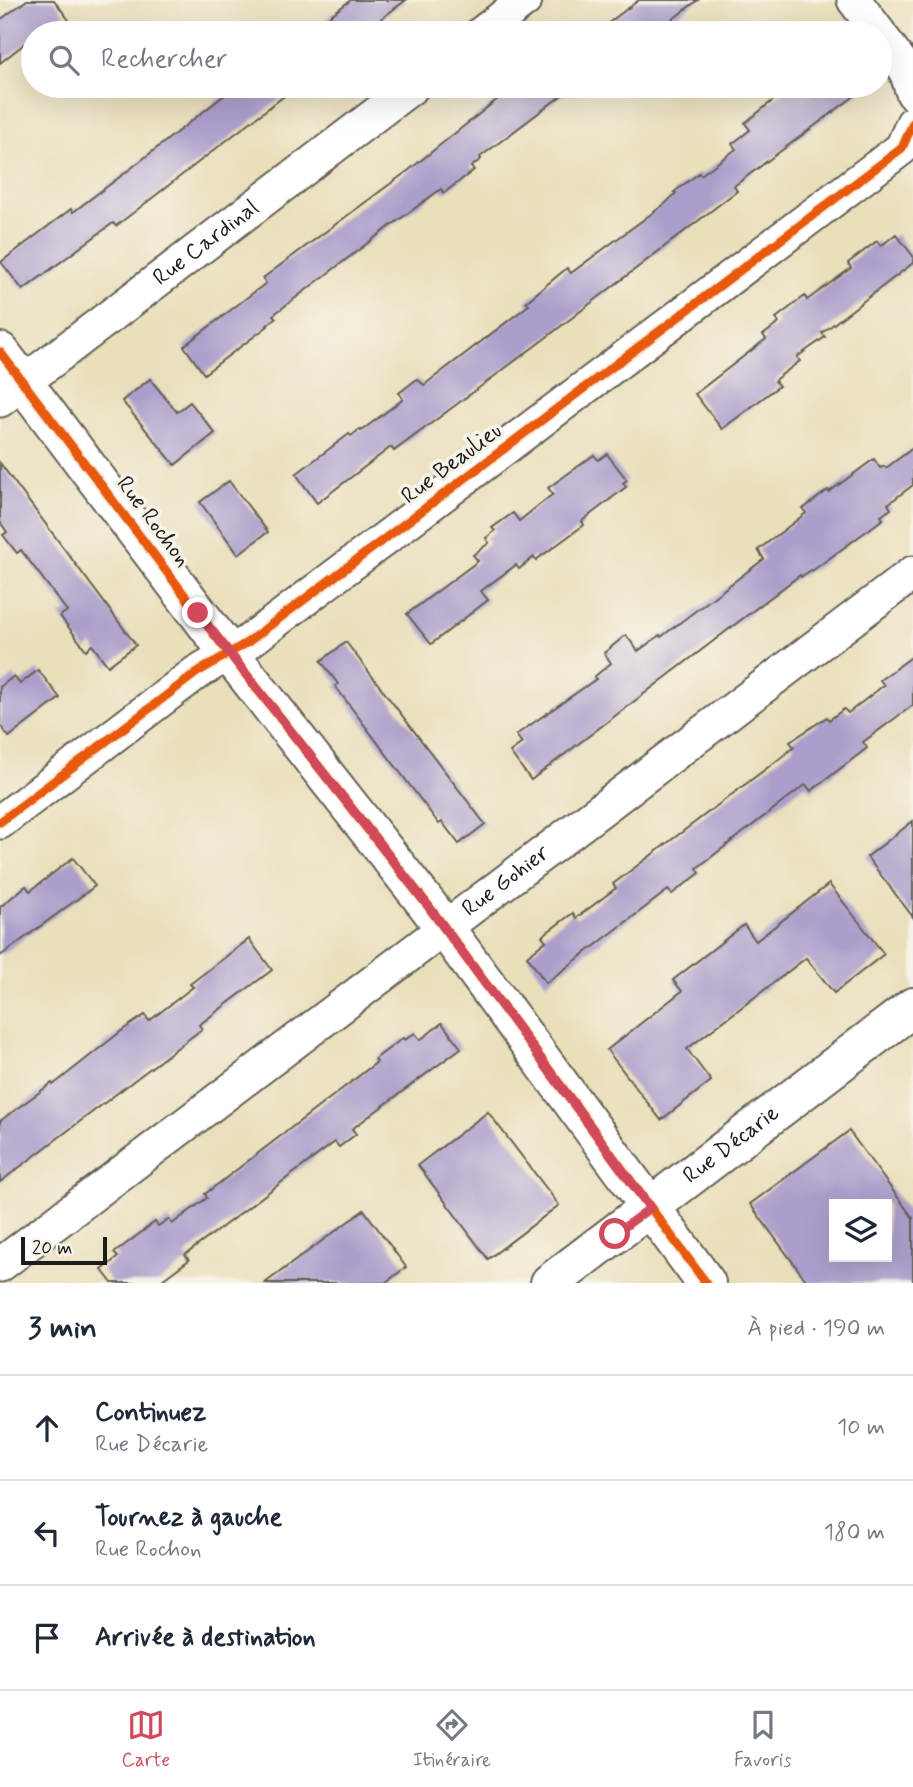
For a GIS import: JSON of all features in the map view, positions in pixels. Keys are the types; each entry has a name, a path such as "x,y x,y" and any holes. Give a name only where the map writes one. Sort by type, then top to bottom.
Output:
{"street":[{"path":"498,21 525,0"},
{"path":"854,0 869,21"},
{"path":"892,51 905,68 913,93"},
{"name":"Rue Cardinal","path":"7,378 395,98"},
{"name":"Rue Beaulieu","path":"0,822 196,673 248,642 902,148 913,122"},
{"name":"Rue Rochon","path":"7,378 229,653 444,929 706,1283"},
{"name":"Rue Gohier","path":"0,1265 913,573"},
{"name":"Rue Décarie","path":"550,1283 913,1007"}],"building":[{"path":"27,0 54,0 70,21 21,21 21,46 0,63 0,20"},
{"path":"351,0 406,0 378,21 323,21"},
{"path":"639,0 698,0 670,21 611,21"},
{"path":"221,98 281,98 116,226 113,223 23,290 1,262 71,209 73,212"},
{"path":"499,98 558,98 480,157 471,167 474,170 444,193 441,189 381,233 273,315 276,318 268,326 204,374 184,346 266,283 263,278 409,170"},
{"path":"776,98 852,98 734,186 737,191 543,340 394,451 391,447 317,503 296,474 349,434 351,436 360,429 361,431 403,399 399,393 417,379 424,385 529,305 526,302 567,268 571,273 666,203 676,193 674,192 699,173 701,175 736,149 732,144 750,130 745,123"},
{"path":"896,234 913,256 913,263 822,333 825,337 797,357 800,361 776,379 779,386 722,429 695,394 766,339 763,335 779,323 776,318 805,296 807,300 851,268 848,263 877,241 881,246"},
{"path":"150,379 177,412 190,402 215,433 175,465 122,401"},
{"path":"913,448 913,485 888,504 891,509 881,516 883,519 812,571 801,577 800,575 531,780 510,752 522,743 516,735 596,679 594,677 611,663 604,653 626,635 638,651 660,635 661,637 764,559 758,550 806,513 803,509 828,490 829,492 874,459 880,468 886,468"},
{"path":"607,454 627,480 623,483 626,487 582,521 584,525 536,560 534,557 519,569 516,565 481,591 488,600 431,644 407,614 478,561 473,555 489,543 486,538 495,531 492,528 513,513 519,521 553,494 548,488 594,455 598,460"},
{"path":"0,463 136,645 108,666 92,645 86,650 60,616 67,611 21,550 17,553 3,535 7,532 0,522"},
{"path":"229,481 268,532 238,554 200,502"},
{"path":"346,642 485,824 459,844 442,822 439,824 335,686 338,684 321,661"},
{"path":"913,656 913,705 863,742 867,748 811,791 806,785 801,788 697,868 700,873 672,894 668,890 546,983 527,956 546,941 542,936 573,913 576,918 616,888 613,884 794,747 790,742 827,717 829,720 844,709 848,713 884,685 880,680"},
{"path":"38,670 60,698 9,737 0,725 0,687 14,676 20,684"},
{"path":"913,821 913,917 867,857"},
{"path":"73,858 95,886 0,956 0,907 26,886 30,891"},
{"path":"829,884 884,954 834,993 806,958 687,1049 711,1081 661,1120 607,1050 682,991 673,980 744,925 756,941"},
{"path":"249,939 272,970 199,1025 202,1029 0,1182 0,1121 52,1083 53,1085 124,1029 145,1015 149,1021 193,987 190,984"},
{"path":"442,1023 461,1048 352,1129 356,1134 339,1147 335,1142 185,1255 189,1260 158,1283 112,1283 102,1270 118,1257 114,1253 155,1222 158,1226 169,1219 172,1224 207,1198 205,1194 377,1062 375,1059 403,1038 405,1040 415,1033 420,1040"},
{"path":"488,1112 559,1205 488,1259 418,1165"},
{"path":"849,1131 913,1218 913,1283 808,1283 750,1204"},
{"path":"364,1210 406,1267 385,1283 265,1283"}],"cycle path":[{"path":"0,822 196,673 248,642 902,148 913,123"},
{"path":"0,352 211,630 429,907 706,1283"}],"route":[{"path":"198,613 429,907 650,1208 615,1234"}]}
